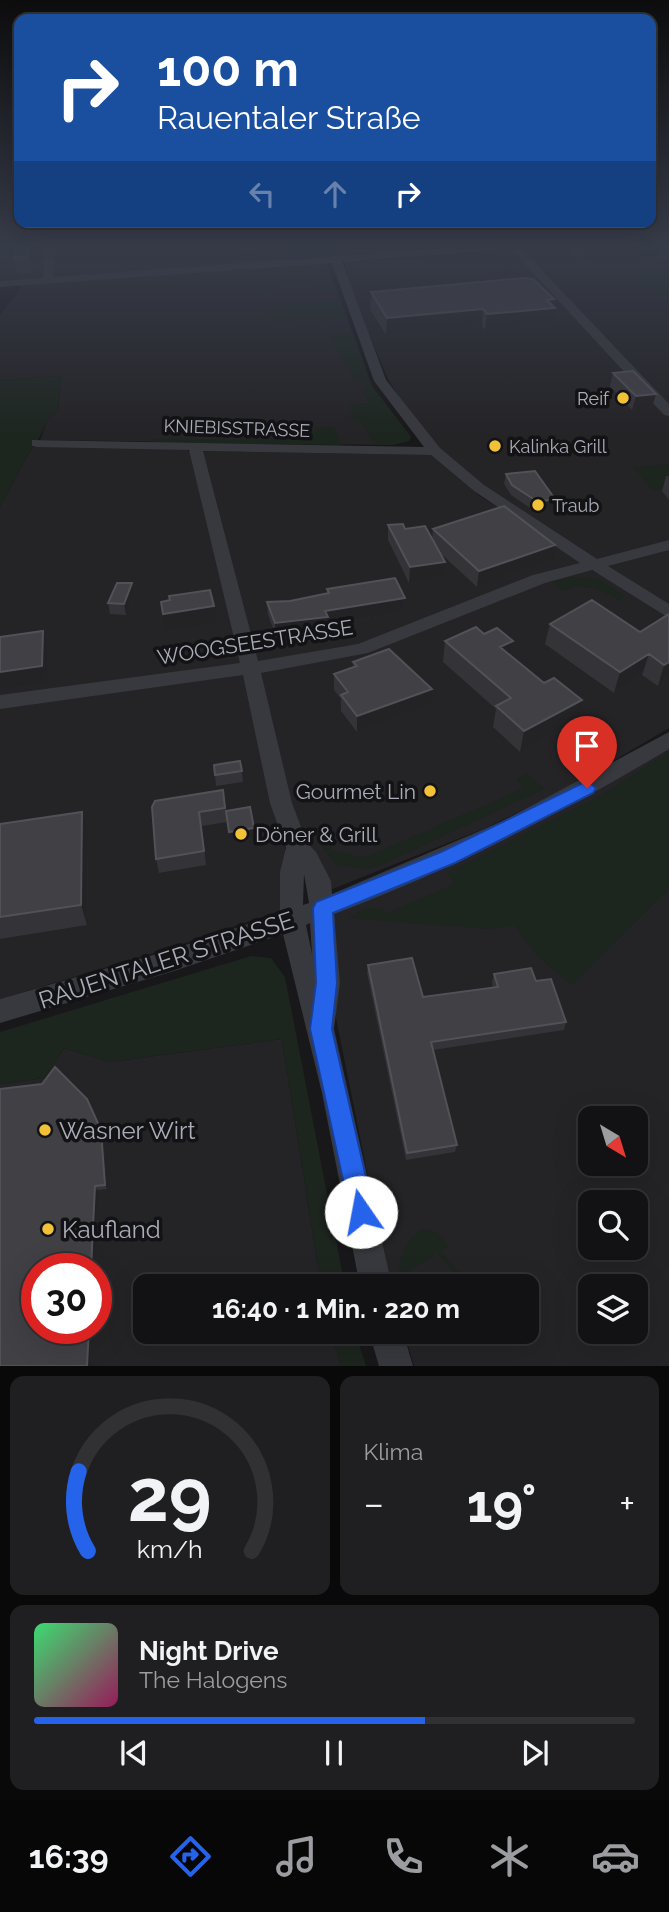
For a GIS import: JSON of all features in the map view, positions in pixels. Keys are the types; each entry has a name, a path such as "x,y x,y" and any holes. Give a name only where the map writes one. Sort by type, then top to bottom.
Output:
{"street":[{"path":"354,311 380,381 435,451 479,488 591,564 669,612"},
{"path":"574,311 669,412"},
{"name":"KNIEBISSTRASSE","path":"37,443 435,451"},
{"path":"195,448 251,668 281,803 297,848 308,859 318,881 323,908 327,983 321,1029"},
{"name":"WOOGSEESTRASSE","path":"0,702 251,668 361,649 405,634 498,593 591,564 669,545"},
{"name":"RAUENTALER STRASSE","path":"0,1011 76,991 323,908 448,857 539,814 669,739"},
{"path":"297,848 292,864 292,920 297,954 321,1029 373,1274"},
{"path":"390,1344 396,1366"}],"shaded area":[{"path":"3,311 344,311 372,386 411,437 409,441 393,445 40,440 49,417 58,411 61,376 0,380 0,315"},
{"path":"268,311 345,311 347,317 320,321 318,318 274,322"},
{"path":"359,311 669,311 669,605 482,487 446,457 410,414 389,381"},
{"path":"353,333 372,386 411,437 409,441 393,445 375,445 360,421 354,421 348,412 354,411 353,407 346,407 353,402 355,405 369,403 361,389 366,387 363,382 355,380 329,335"},
{"path":"61,376 58,411 46,424 0,506 0,380"},
{"path":"333,426 342,445 154,443 152,439 284,439 293,436 296,431"},
{"path":"177,446 189,451 431,455 480,496 583,563 365,645 247,664 297,905 174,947 0,999 0,506 32,447"},
{"path":"669,464 669,488 653,490 633,467"},
{"path":"589,569 669,612 669,728 564,790 488,827 310,898 256,671 320,661 496,598"},
{"path":"569,577 600,580 624,595 621,601 586,587 564,591 554,582"},
{"path":"669,738 669,1366 414,1366 408,1344 539,1344 539,1274 388,1274 315,914 493,839"},
{"path":"669,752 669,889 572,985 538,957 514,925 489,929 349,918 366,908 381,908 385,914 454,884 447,873 601,795"},
{"path":"528,774 544,789 383,864 368,869 337,865 321,846 329,843 332,850 364,858 524,788 516,779"},
{"path":"251,956 271,958 285,977 343,1274 319,1274 282,1039 110,1062 64,1048 44,1078 0,1084 0,1032"},
{"path":"282,1039 319,1274 133,1274 133,1344 335,1344 341,1366 0,1366 0,1084 44,1078 64,1048 110,1062"},
{"path":"425,1229 436,1232 448,1246 440,1251 460,1274 456,1274 437,1253 405,1274 399,1274 404,1249"},
{"path":"335,1344 359,1344 366,1366 341,1366"}],"building":[{"path":"383,311 464,311 387,318"},
{"path":"484,311 524,311 487,314"},
{"path":"633,371 656,394 636,396 613,373"},
{"path":"535,471 555,499 538,502 512,485 506,474"},
{"path":"504,506 555,545 479,571 433,529"},
{"path":"403,524 405,529 425,526 445,562 410,567 388,525"},
{"path":"395,578 405,598 325,611 328,617 275,623 267,602 290,601 329,593 327,589"},
{"path":"117,583 132,583 124,604 108,603"},
{"path":"210,590 214,606 163,614 161,602 170,600 169,596"},
{"path":"592,600 640,632 669,614 669,662 664,665 649,654 620,672 550,624"},
{"path":"476,627 484,634 497,628 513,641 500,647 544,683 554,678 582,700 524,731 496,706 511,698 445,641"},
{"path":"43,631 42,666 0,672 0,637"},
{"path":"389,649 432,689 357,716 341,695 348,692 334,674 357,666 353,662"},
{"path":"240,761 242,771 215,775 214,765"},
{"path":"223,790 225,808 199,812 204,851 156,859 152,807 155,801"},
{"path":"250,807 254,828 229,832 226,811"},
{"path":"82,812 81,905 0,917 0,824"},
{"path":"412,958 423,997 498,987 494,974 531,968 536,981 551,979 566,1022 431,1042 457,1145 407,1153 368,965"},
{"name":"Kaufland","path":"55,1067 87,1099 101,1130 105,1185 95,1186 92,1253 21,1253 21,1344 88,1344 87,1366 0,1366 0,1089 42,1084"}],"place":[{"name":"Reif","path":"623,398"},
{"name":"Kalinka Grill","path":"495,446"},
{"name":"Traub","path":"538,505"},
{"name":"Gourmet Lin","path":"430,791"},
{"name":"Döner & Grill","path":"241,834"},
{"name":"Wasner Wirt","path":"45,1130"},
{"name":"Kaufland","path":"48,1229"}],"route":[{"path":"361,1212 321,1029 327,983 323,908 448,857 587,788"}]}
